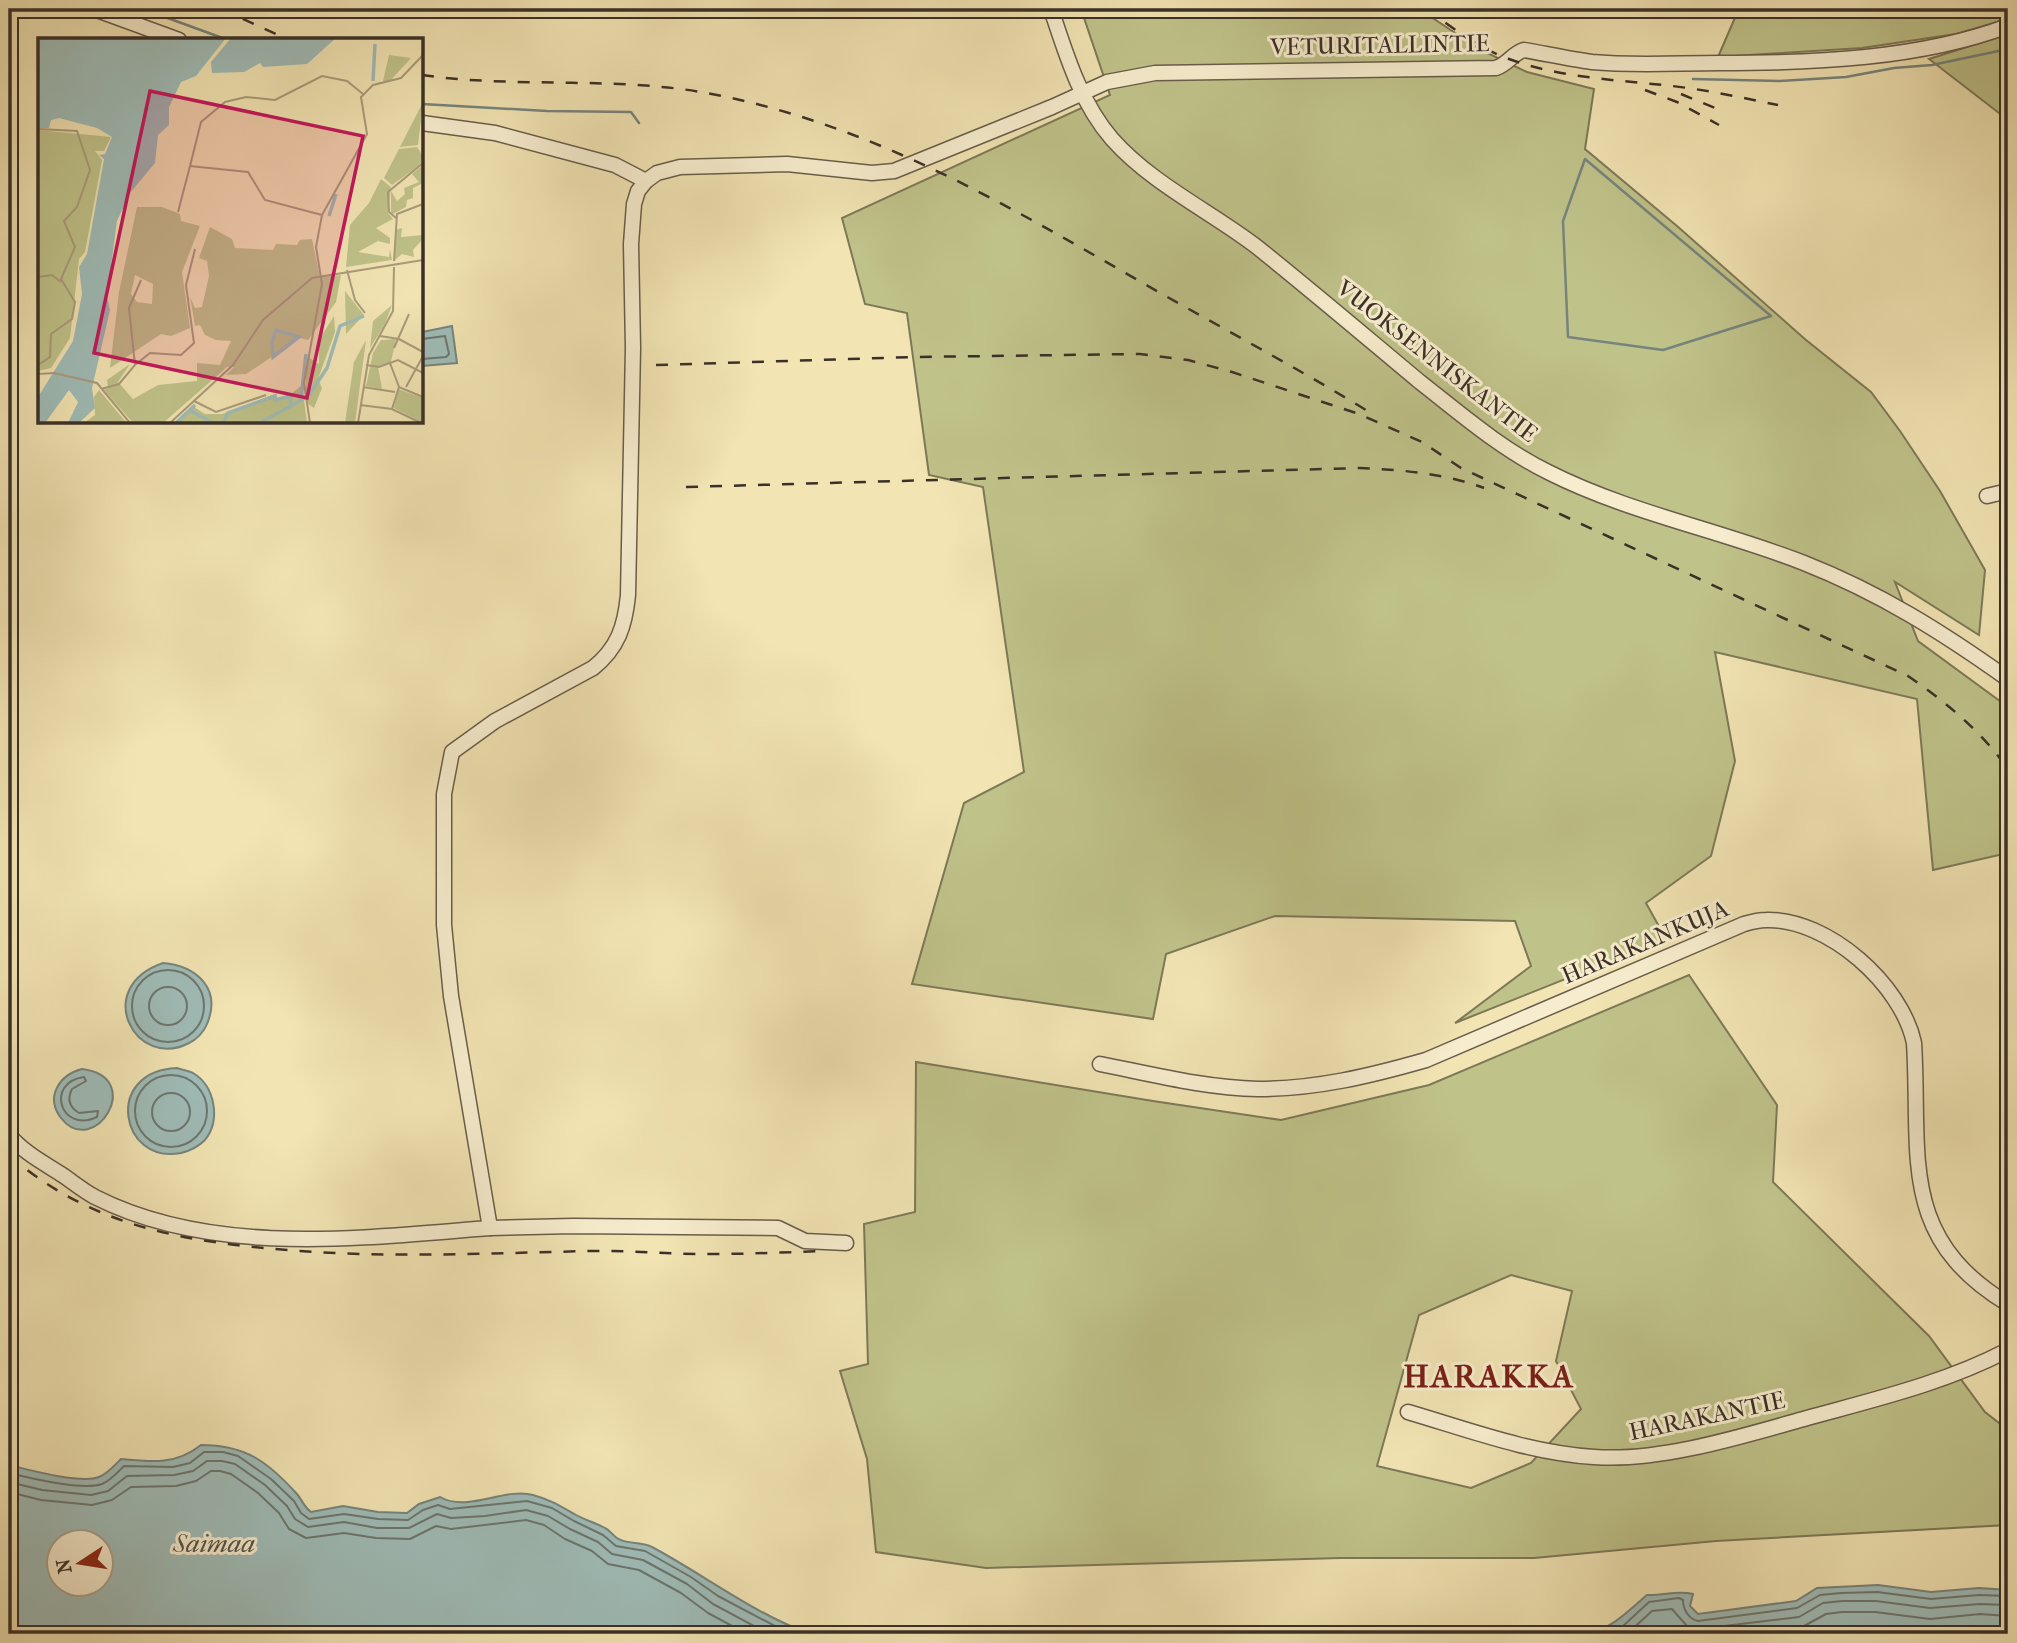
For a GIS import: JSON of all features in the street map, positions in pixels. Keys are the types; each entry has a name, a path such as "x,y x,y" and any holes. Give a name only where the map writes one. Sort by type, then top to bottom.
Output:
{"street":[{"path":"94,9 174,38"},
{"name":"VUOKSENNISKANTIE","path":"1051,9 1092,113 1126,153 1254,245 1443,400 1511,452 1590,492 1802,562 1849,582 1892,603 1943,634 2008,679"},
{"name":"VETURITALLINTIE","path":"646,181 657,173 680,167 787,164 872,173 894,171 921,162 1107,82 1136,75 1177,71 1496,68 1503,66 1517,52 1524,50 1592,62 1764,63 1914,49 2008,26"},
{"path":"424,123 495,133 615,165 646,181 638,191 634,204 631,244 628,595 622,628 608,656 593,668 495,721 452,752 444,794 444,925 451,996 489,1228"},
{"path":"1987,496 2008,491"},
{"name":"HARAKANKUJA","path":"1100,1064 1220,1086 1256,1089 1292,1088 1376,1074 1426,1060 1744,924 1766,920 1791,923 1812,930 1840,945 1861,961 1897,1001 1911,1026 1914,1043 1918,1170 1924,1207 1949,1254 1987,1291 2008,1304"},
{"path":"9,1135 35,1160 110,1204 146,1217 222,1235 350,1239 489,1228 778,1228 805,1241 846,1243"},
{"name":"HARAKANTIE","path":"1408,1412 1539,1451 1595,1457 1632,1456 1746,1435 1904,1392 1961,1372 2008,1350"}],"green space":[{"path":"1081,9 1419,9 1481,50 1527,72 1594,89 1585,149 1806,340 1871,392 1940,491 1985,570 1979,635 1895,582 1918,641 2008,707 2008,853 1933,870 1917,699 1715,652 1735,761 1711,856 1646,903 1666,939 1455,1023 1531,966 1515,921 1275,916 1166,954 1153,1019 912,984 964,803 1024,772 983,487 929,475 907,313 865,304 842,218 1110,95"},
{"path":"1740,9 2008,9 2008,19 1956,34 1862,48 1718,57"},
{"path":"2008,34 2008,120 1929,59"},
{"path":"1689,975 1777,1105 1773,1182 1929,1336 1985,1412 2008,1430 2008,1525 1716,1541 1534,1558 1340,1558 986,1568 876,1552 867,1459 840,1371 868,1364 864,1224 915,1212 916,1062 1281,1120 1429,1085","holes":["1511,1275 1572,1291 1556,1361 1581,1409 1531,1463 1471,1488 1377,1466 1419,1315"]}],"water":[{"path":"452,326 457,363 424,366 424,332"},
{"path":"163,963 195,974 203,981 211,1000 211,1011 202,1033 189,1043 170,1049 152,1046 138,1037 129,1023 126,1007 129,990 141,975"},
{"path":"177,1068 193,1073 206,1086 213,1104 213,1123 205,1140 191,1150 160,1153 144,1145 133,1132 128,1116 130,1099 138,1084 153,1073"},
{"path":"82,1069 101,1075 111,1086 113,1099 108,1112 99,1123 87,1129 74,1128 61,1118 54,1102 61,1082"},
{"name":"Saimaa","path":"201,1445 244,1452 266,1464 311,1512 343,1506 378,1512 407,1513 419,1504 440,1497 462,1502 511,1494 533,1495 607,1529 621,1540 652,1547 749,1605 810,1634 9,1634 9,1465 55,1476 91,1479 105,1474 121,1459 163,1461 182,1456"},
{"path":"1878,1585 1931,1592 1979,1588 2008,1590 2008,1634 1586,1634 1611,1624 1647,1595 1693,1594 1690,1606 1698,1614 1796,1601 1817,1588"}],"waterway":[{"path":"143,9 223,38"},
{"path":"1693,79 1780,81 1846,77 1894,68 1932,65 2008,49"},
{"path":"424,104 547,111 631,112 639,123"},
{"path":"1585,159 1771,316 1663,350 1568,337 1563,221 1585,159"}],"railway":[{"path":"221,9 285,38"},
{"path":"1426,9 1487,49 1529,65 1590,77 1699,90 1778,105"},
{"path":"424,75 680,89 774,109 830,126 936,171 1039,224 1366,410"},
{"path":"1645,90 1677,102 1719,125"},
{"path":"1681,94 1720,110"},
{"path":"656,365 914,357 1140,354 1188,360 1232,372 1359,414 1422,442 1461,468 1908,676 1962,718 2008,769"},
{"path":"686,487 1360,468 1407,471 1484,488"},
{"path":"9,1155 41,1180 110,1216 183,1237 260,1248 373,1254 607,1251 728,1254 826,1251"}],"district":[{"name":"HARAKKA","path":"1489,1376"}]}
